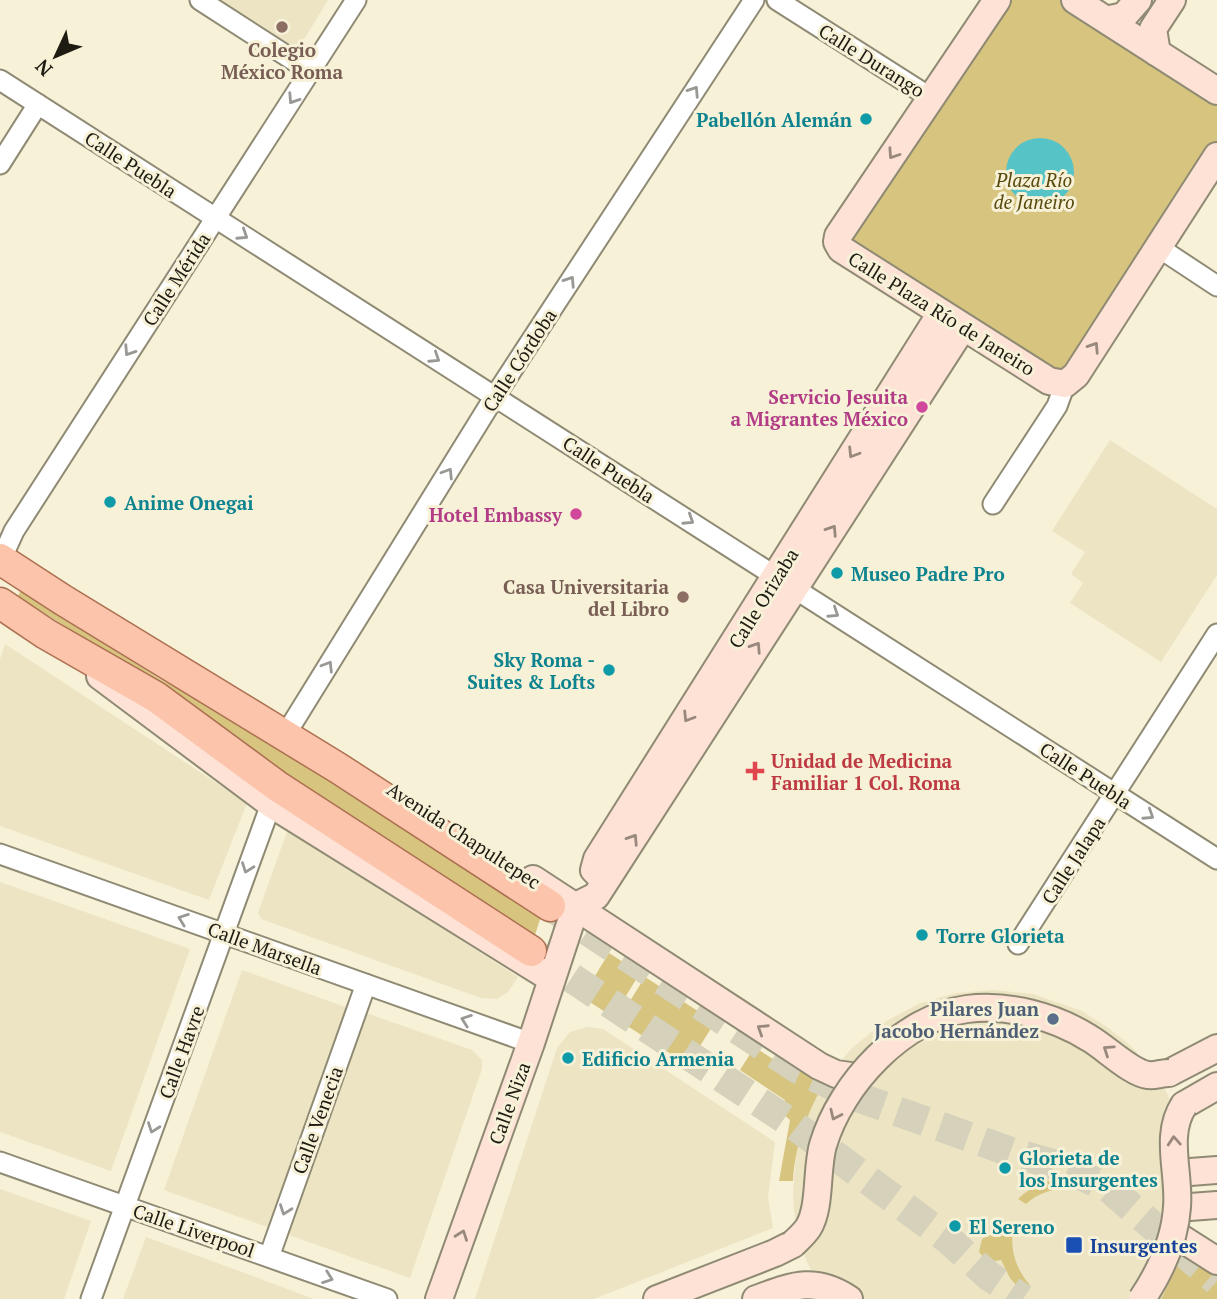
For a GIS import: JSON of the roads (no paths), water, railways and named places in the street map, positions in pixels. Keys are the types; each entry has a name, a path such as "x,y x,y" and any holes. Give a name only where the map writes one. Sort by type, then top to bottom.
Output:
{"main road":[{"name":"Calle Plaza Río de Janeiro","path":"997,0 836,242 841,249 1049,381 1065,384"},
{"path":"1075,0 1217,91"},
{"path":"1105,20 1124,16 1138,0"},
{"path":"1157,52 1153,29 1172,0"},
{"path":"1065,384 1076,375 1217,156"},
{"name":"Calle Orizaba","path":"582,898 952,320"},
{"name":"Avenida Chapultepec","path":"0,560 338,768 582,898"},
{"name":"Avenida Chapultepec","path":"63,600 134,631 292,724 582,898 820,1066 836,1074 858,1077"},
{"path":"0,603 46,634 271,804 552,979"},
{"path":"46,634 156,697 277,786 531,951"},
{"name":"Calle Niza","path":"439,1299 582,898"},
{"path":"657,1299 793,1244 808,1227 815,1209 818,1165 831,1121 843,1098 858,1077 902,1038 930,1021 961,1010 989,1007 1055,1021 1088,1037 1137,1071 1148,1075 1169,1073 1217,1048"},
{"path":"1142,1299 1190,1219 1196,1171 1173,1131 1175,1117 1184,1105 1217,1086"},
{"path":"1190,1219 1217,1261"},
{"path":"757,1299 788,1287 811,1283 849,1299"}],"street":[{"path":"200,0 310,71"},
{"name":"Calle Mérida","path":"0,560 14,531 356,0"},
{"name":"Calle Córdoba","path":"292,724 495,396 754,0"},
{"name":"Calle Durango","path":"777,0 931,98"},
{"name":"Calle Puebla","path":"0,80 1217,859"},
{"path":"0,164 38,104"},
{"path":"1158,247 1217,286"},
{"path":"993,504 1057,406 1065,384"},
{"name":"Calle Jalapa","path":"1018,944 1217,634"},
{"name":"Calle Havre","path":"91,1299 271,804"},
{"name":"Calle Marsella","path":"0,854 531,1043"},
{"name":"Calle Venecia","path":"269,1257 366,984"},
{"name":"Calle Liverpool","path":"0,1162 387,1299"}],"water":[{"path":"1033,138 1047,138 1059,143 1069,153 1074,172 1069,191 1059,201 1047,206 1033,206 1021,201 1011,191 1006,179 1006,165 1011,153 1021,143"}],"tunnel":[{"path":"550,906 798,1069 855,1096 1011,1152 1063,1167 1110,1189 1217,1281"},
{"path":"534,953 794,1125 949,1240 989,1276 1023,1299"}],"place":[{"name":"Colegio México Roma","path":"282,27"},
{"name":"Pabellón Alemán","path":"866,119"},
{"name":"Servicio Jesuita a Migrantes México","path":"922,407"},
{"name":"Anime Onegai","path":"110,502"},
{"name":"Hotel Embassy","path":"576,514"},
{"name":"Museo Padre Pro","path":"837,573"},
{"name":"Casa Universitaria del Libro","path":"683,597"},
{"name":"Sky Roma - Suites & Lofts","path":"609,670"},
{"name":"Unidad de Medicina Familiar 1 Col. Roma","path":"755,771"},
{"name":"Torre Glorieta","path":"922,935"},
{"name":"Pilares Juan Jacobo Hernández","path":"1053,1019"},
{"name":"Edificio Armenia","path":"568,1058"},
{"name":"Glorieta de los Insurgentes","path":"1005,1168"},
{"name":"El Sereno","path":"955,1226"},
{"name":"Insurgentes","path":"1074,1245"}],"park label":[{"name":"Plaza Río de Janeiro","path":"1034,190"}]}
